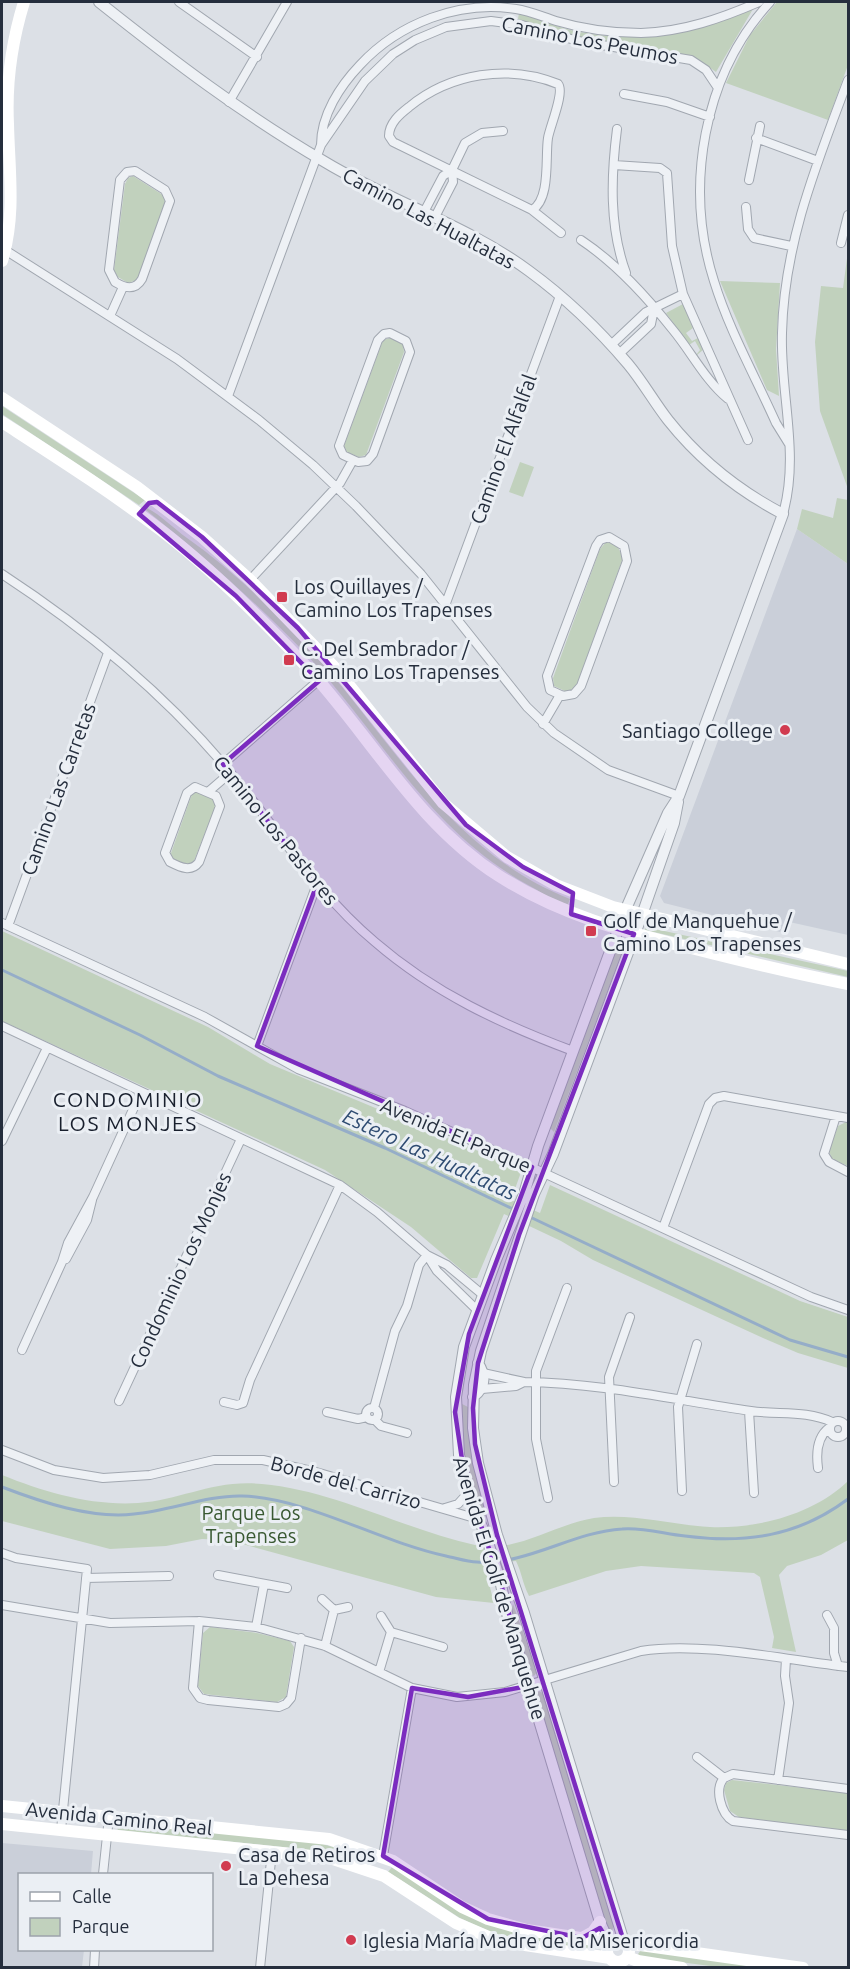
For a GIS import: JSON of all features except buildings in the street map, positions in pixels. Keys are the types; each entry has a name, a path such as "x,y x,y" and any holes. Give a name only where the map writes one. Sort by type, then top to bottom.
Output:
{"main road":[{"path":"3,256 9,80 24,2"},
{"path":"2,398 93,456 157,502 202,537 250,580 337,670 425,782 452,812 507,857 573,893 625,911 849,964"},
{"path":"2,422 139,514 212,573 319,680 410,796 450,838 496,874 566,912 618,930 849,984"},
{"path":"139,514 144,505 157,502"},
{"path":"566,912 573,904 573,893"},
{"name":"Avenida Camino Real","path":"2,1806 310,1837 352,1846 383,1856 418,1876 462,1907 488,1919 516,1928 582,1938 609,1945"},
{"name":"Avenida Camino Real","path":"2,1824 330,1858 374,1871 456,1923 498,1941 612,1962"},
{"path":"582,1938 592,1932 600,1922"},
{"path":"682,1968 650,1966 628,1961 612,1962 607,1953 609,1945 617,1940 803,1968"},
{"path":"625,1942 629,1949 628,1961"}],"street":[{"name":"Camino Las Hualtatas","path":"99,2 165,56 230,102 316,157 430,214 503,254 560,296 611,345 672,425 705,459 736,485 783,514"},
{"path":"179,2 257,57"},
{"path":"230,102 287,2"},
{"name":"Camino Los Peumos","path":"321,146 326,120 340,90 356,69 379,46 408,27 433,16 463,8 493,4 525,10 591,29 642,33 705,23 759,2"},
{"name":"Avenida El Golf de Manquehue","path":"770,2 741,42 718,88 710,117 700,181 706,251 723,305 776,423 789,444"},
{"path":"479,21 493,4"},
{"name":"Camino Los Peumos","path":"228,396 321,146 365,81 393,54 435,31 479,21 512,23 578,41 691,60 706,70 718,88"},
{"path":"532,210 537,206 543,191 548,136 562,92 558,84 529,76 476,76 449,82 416,102 395,120 388,136 393,142 532,210 561,233"},
{"name":"Avenida El Golf de Manquehue","path":"492,1535 478,1519 468,1493 457,1441 457,1381 477,1310 514,1233 528,1196 544,1173 642,915 674,823 679,796 783,514 792,474 782,341 784,292 791,246 818,161 849,80"},
{"path":"624,94 667,102 710,117"},
{"path":"749,180 760,126"},
{"path":"617,129 614,165 616,235 627,276"},
{"path":"430,214 454,179 452,170 459,152 469,139 482,132 503,131"},
{"path":"756,138 818,161"},
{"path":"614,165 666,171 672,246 683,294 748,440"},
{"path":"135,171 165,190 170,201 142,279 133,287 123,286 112,280 108,270 120,180 127,172 135,171"},
{"path":"746,207 748,229 754,238 791,246"},
{"path":"841,243 849,215"},
{"path":"581,240 627,276 673,330 710,381 730,400"},
{"path":"3,256 110,316 228,396 336,487 392,543 446,603 543,724 576,750 608,770 679,796"},
{"path":"110,316 123,286"},
{"path":"611,345 643,315 683,294"},
{"name":"Camino El Alfalfal","path":"446,603 560,296"},
{"path":"619,354 651,324 654,309"},
{"path":"390,333 406,341 410,351 373,454 367,461 353,460 341,454 340,443 378,340 384,334 390,333"},
{"path":"250,580 336,487 347,474 353,460"},
{"path":"603,538 612,538 624,546 627,561 581,686 571,696 560,695 550,690 548,676 596,546 603,538"},
{"name":"Camino Los Pastores","path":"3,578 108,653 161,700 223,764 317,884 366,934 427,982 490,1018 573,1051"},
{"name":"Camino Las Carretas","path":"5,925 108,653"},
{"path":"223,764 319,680"},
{"path":"543,724 560,695"},
{"path":"208,792 230,772"},
{"path":"195,788 208,792 218,798 220,806 199,862 191,868 172,864 165,853 187,793 195,788"},
{"name":"Avenida El Golf de Manquehue","path":"528,1196 531,1167 625,911 668,813 679,796"},
{"path":"257,1046 317,884"},
{"name":"Avenida El Parque","path":"5,925 194,1012 314,1076 405,1111 811,1297 849,1310"},
{"path":"2,1026 339,1185 377,1212 427,1255 447,1265 483,1295 489,1304 486,1335"},
{"path":"2,1141 47,1048"},
{"path":"22,1350 62,1262 79,1237 93,1197 141,1092"},
{"path":"663,1228 709,1104 715,1098 724,1096 849,1118"},
{"path":"836,1116 824,1154 829,1162 849,1172"},
{"name":"Condominio Los Monjes","path":"119,1401 241,1138"},
{"path":"224,1402 237,1405 243,1403 250,1380 339,1185"},
{"name":"Avenida El Golf de Manquehue","path":"514,1233 513,1261 486,1335 481,1368 473,1397 475,1444 492,1535 505,1580 507,1618 609,1945"},
{"path":"427,1255 437,1271 477,1310"},
{"path":"327,1412 358,1419 371,1418 378,1414 374,1408 395,1331 407,1306 419,1265 427,1255"},
{"path":"548,1498 537,1445 538,1363 567,1288"},
{"path":"614,1482 610,1373 630,1317"},
{"path":"682,1491 679,1398 697,1344"},
{"path":"482,1389 481,1368 524,1382 609,1388 749,1411 807,1414 831,1425 822,1434 818,1444 818,1468"},
{"path":"457,1381 466,1395 473,1397 482,1389 516,1386 524,1382"},
{"path":"749,1411 754,1493"},
{"path":"371,1418 381,1426 407,1433"},
{"name":"Borde del Carrizo","path":"2,1450 54,1470 103,1478 150,1475 214,1460 263,1460 478,1519"},
{"name":"Borde del Carrizo","path":"444,1508 458,1504 468,1493"},
{"path":"2,1553 86,1574 169,1576"},
{"path":"61,1830 86,1574"},
{"path":"218,1575 287,1588"},
{"name":"Avenida El Golf de Manquehue","path":"505,1580 524,1613 625,1942"},
{"path":"256,1627 264,1584"},
{"path":"322,1599 334,1610"},
{"path":"2,1605 82,1619 123,1623 199,1621 256,1627 325,1646 412,1688 445,1696 493,1695 641,1651 659,1648 849,1667"},
{"path":"334,1610 348,1607"},
{"path":"325,1646 334,1610"},
{"path":"827,1615 834,1629 834,1653 838,1666"},
{"path":"381,1616 391,1632 443,1647"},
{"path":"199,1621 193,1684 197,1695 204,1700 275,1707 286,1704 291,1698 301,1638"},
{"path":"379,1672 391,1632"},
{"path":"827,1665 834,1653"},
{"path":"778,1780 789,1703 785,1676 786,1659"},
{"path":"383,1856 412,1688"},
{"path":"698,1758 724,1778"},
{"path":"849,1789 733,1774 724,1778 719,1789 724,1813 733,1821 849,1835"},
{"path":"103,1873 109,1817"},
{"path":"260,1968 272,1851"},
{"path":"94,1968 95,1951"}],"highlighted area":[{"path":"157,502 202,537 298,628 466,825 523,867 573,893 571,914 634,934 519,1235 478,1363 473,1408 475,1444 497,1535 624,1942 616,1938 610,1944 600,1928 582,1938 488,1919 383,1856 412,1688 468,1697 528,1686 500,1580 465,1480 455,1412 469,1334 532,1167 257,1046 317,884 223,764 319,681 236,596 139,514 149,503"}],"shaded area":[{"name":"Santiago College","path":"797,529 848,564 848,935 785,921 780,932 664,903 660,896"},
{"path":"2,1843 93,1851 91,1873 18,1873 18,1951 84,1951 82,1967 2,1967"}],"green space":[{"path":"777,2 848,2 848,65 828,120 726,83 750,35"},
{"path":"753,9 716,72 696,58 574,37 518,19 519,13 587,33 636,37 684,32"},
{"path":"133,176 163,195 165,202 137,280 128,283 118,277 114,270 125,184 128,178"},
{"path":"848,251 848,489 820,411 815,342 821,286 843,288"},
{"path":"720,281 780,283 776,349 779,396 767,390"},
{"path":"683,304 693,328 686,333 692,341 698,338 703,350 697,355 699,361 696,355 700,350 695,341 689,345 666,313"},
{"path":"390,338 403,344 404,352 366,455 359,457 347,452 344,446 383,340"},
{"path":"2,406 145,500 139,505 2,414"},
{"path":"520,462 534,467 523,497 509,492"},
{"path":"837,498 848,500 848,564 797,529 802,509 833,518"},
{"path":"147,508 230,571 289,627 343,688 417,781 470,836 500,860 533,881 570,899 568,904 553,899 528,885 492,862 461,836 407,778 305,653 208,561 146,510"},
{"path":"606,542 617,545 623,558 576,687 567,692 554,686 553,678 600,549"},
{"path":"196,792 214,799 216,805 194,861 188,864 172,859 171,853 192,794"},
{"path":"646,927 848,971 848,977 645,930"},
{"path":"2,931 208,1027 270,1064 519,1168 520,1175 511,1200 540,1213 550,1185 800,1301 848,1317 848,1368 798,1353 763,1338 593,1260 561,1241 504,1214 477,1278 471,1278 411,1227 325,1170 2,1021"},
{"path":"617,946 624,948 554,1132 550,1128"},
{"path":"848,1123 848,1166 832,1159 829,1151 838,1126"},
{"path":"460,1403 468,1407 471,1455 486,1505 486,1517 479,1511 463,1450"},
{"name":"Parque Los Trapenses","path":"2,1475 68,1496 120,1503 154,1501 229,1484 262,1484 316,1494 449,1538 490,1547 520,1542 594,1518 638,1518 710,1527 766,1522 802,1511 834,1493 848,1481 848,1540 821,1555 787,1566 779,1575 796,1652 772,1648 774,1637 760,1577 754,1573 641,1566 606,1571 529,1596 516,1561 484,1564 494,1603 436,1597 228,1540 202,1539 166,1546 110,1549 2,1521"},
{"path":"513,1604 537,1672 534,1676 529,1673 511,1611"},
{"path":"210,1627 257,1633 290,1641 294,1647 286,1697 277,1702 204,1694 198,1686 203,1633"},
{"path":"539,1691 544,1694 614,1925 612,1931 607,1929 536,1695"},
{"path":"732,1780 848,1793 848,1831 739,1817 730,1811 724,1790 726,1783"},
{"path":"118,1823 319,1843 374,1859 373,1865 311,1850 118,1830 116,1827"},
{"path":"392,1867 490,1925 521,1934 600,1949 535,1943 495,1934 460,1918 388,1872"},
{"path":"641,1950 776,1967 718,1967 641,1957 638,1954"}],"waterway":[{"name":"Estero Las Hualtatas","path":"2,970 140,1035 218,1076 385,1148 513,1209"},
{"name":"Estero Las Hualtatas","path":"530,1217 790,1340 848,1357"},
{"path":"2,1487 66,1508 118,1515 147,1512 229,1496 267,1499 318,1512 421,1549 477,1562 514,1559 585,1536 622,1529 708,1538 750,1538 791,1529 810,1522 848,1499"}],"place":[{"name":"Los Quillayes / Camino Los Trapenses","path":"282,597"},
{"name":"C. Del Sembrador / Camino Los Trapenses","path":"289,660"},
{"name":"Santiago College","path":"785,730"},
{"name":"Golf de Manquehue / Camino Los Trapenses","path":"591,931"},
{"name":"Casa de Retiros La Dehesa","path":"226,1866"},
{"name":"Iglesia María Madre de la Misericordia","path":"351,1940"}],"district":[{"name":"CONDOMINIO LOS MONJES","path":"128,1111"}]}
